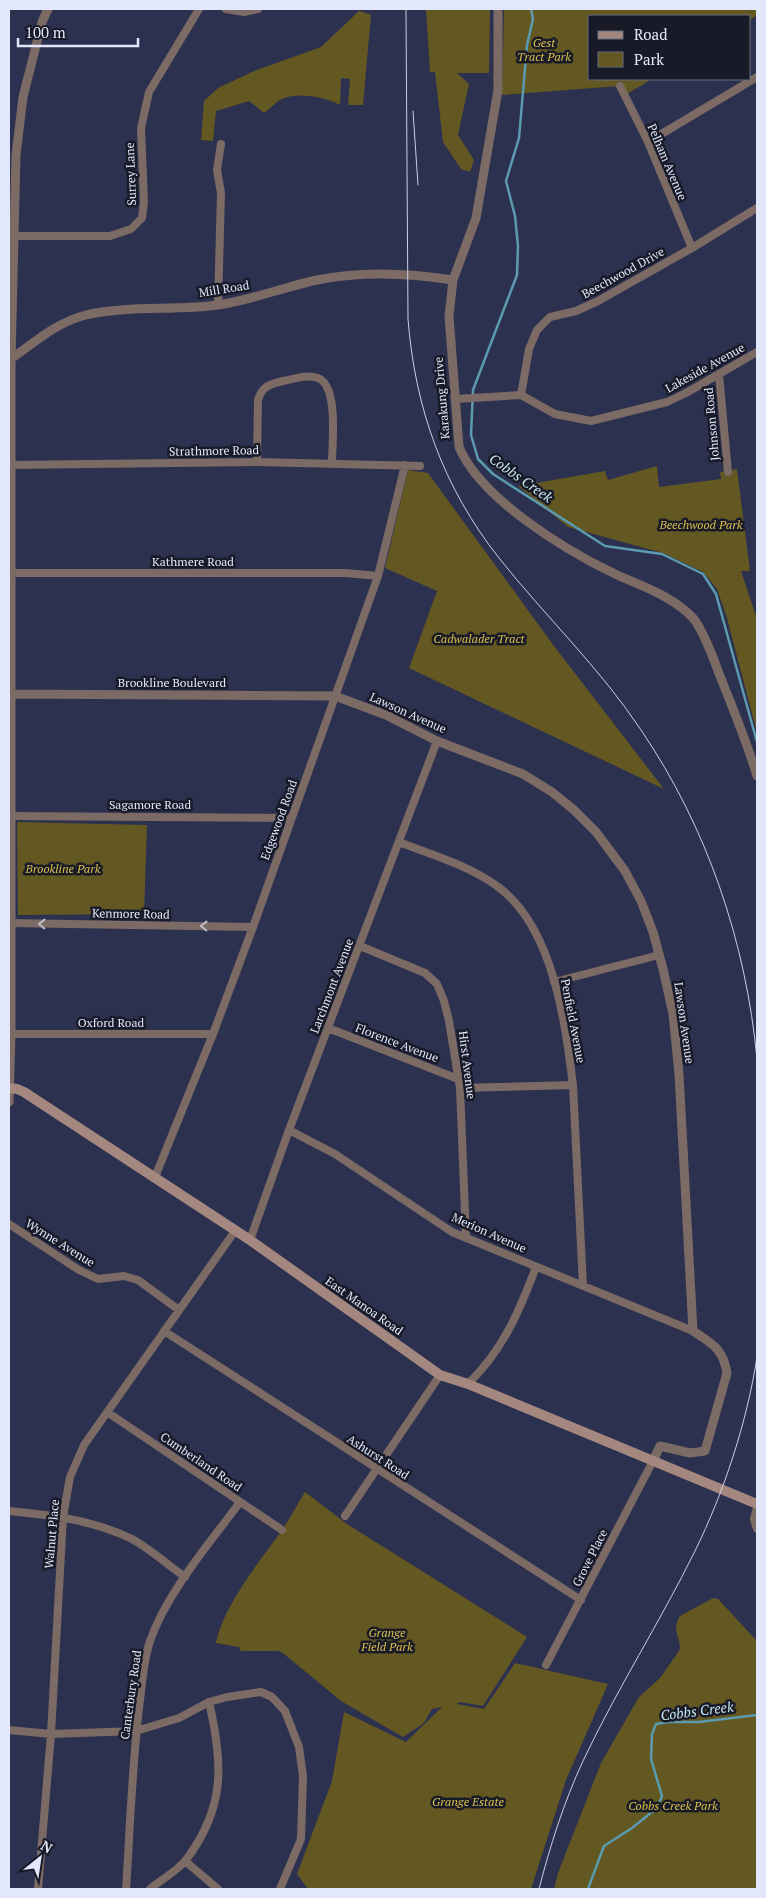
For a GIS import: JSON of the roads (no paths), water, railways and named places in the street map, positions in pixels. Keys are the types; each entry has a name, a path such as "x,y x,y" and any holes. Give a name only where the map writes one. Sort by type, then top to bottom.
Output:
{"main road":[{"name":"East Manoa Road","path":"9,1088 24,1092 250,1240 440,1375 468,1384 757,1504"}],"street":[{"path":"9,1102 10,359 13,236 16,155 23,97 42,22 48,9"},
{"name":"Surrey Lane","path":"13,236 110,236 131,229 142,218 144,202 141,128 149,92 199,9"},
{"path":"226,9 244,12 258,9"},
{"name":"Karakung Drive","path":"498,9 498,90 496,104 476,218 453,280 449,316 459,398 459,446 464,458 475,474 502,500 543,533 597,565 673,601 694,619 710,649 757,776"},
{"path":"648,142 757,77"},
{"name":"Pelham Avenue","path":"620,86 648,142 692,248"},
{"path":"218,305 220,193 217,170 221,144"},
{"name":"Beechwood Drive","path":"521,395 530,349 537,330 550,317 576,311 598,302 757,208"},
{"name":"Mill Road","path":"10,359 60,324 85,315 112,311 218,305 318,280 352,276 398,274 422,275 453,280"},
{"name":"Lakeside Avenue","path":"521,395 555,414 591,421 667,402 757,352"},
{"name":"Johnson Road","path":"719,374 728,472"},
{"path":"257,462 258,400 260,391 270,384 305,377 319,379 326,385 332,401 332,464"},
{"path":"459,398 521,395"},
{"name":"Strathmore Road","path":"10,465 257,462 420,466"},
{"name":"Edgewood Road","path":"155,1177 213,1034 378,576 405,465"},
{"name":"Kathmere Road","path":"10,572 345,573 378,576"},
{"name":"Brookline Boulevard","path":"10,694 335,696"},
{"name":"Lawson Avenue","path":"335,696 386,715 437,741 523,774 552,792 574,810 596,832 625,871 641,901 653,932 673,1014 679,1074 693,1331"},
{"name":"Larchmont Avenue","path":"250,1240 289,1130 437,741"},
{"name":"Sagamore Road","path":"10,816 292,818"},
{"name":"Penfield Avenue","path":"399,842 454,863 483,877 498,887 528,920 540,940 562,1014 573,1085 583,1286"},
{"name":"Kenmore Road","path":"10,924 253,926"},
{"name":"Hirst Avenue","path":"360,946 425,973 437,984 450,1021 460,1088 466,1238"},
{"path":"554,982 659,955"},
{"name":"Florence Avenue","path":"328,1028 458,1079"},
{"name":"Oxford Road","path":"10,1034 213,1034"},
{"path":"460,1088 573,1085"},
{"name":"Merion Avenue","path":"289,1130 336,1154 452,1232 693,1331"},
{"name":"Wynne Avenue","path":"9,1224 79,1270 98,1279 124,1276 138,1280 179,1310"},
{"name":"Walnut Place","path":"38,1889 51,1734 63,1517 70,1478 84,1445 235,1231"},
{"path":"468,1384 485,1367 502,1343 520,1309 536,1267"},
{"path":"652,1461 660,1446 690,1453 706,1452 727,1373 725,1359 716,1347 693,1331"},
{"name":"Ashurst Road","path":"164,1332 581,1600"},
{"path":"345,1516 440,1375"},
{"name":"Cumberland Road","path":"107,1412 282,1530"},
{"name":"Grove Place","path":"546,1665 652,1461"},
{"name":"Canterbury Road","path":"126,1889 136,1731 144,1667 150,1641 162,1614 185,1577 240,1502"},
{"path":"757,1508 754,1519 757,1528"},
{"path":"9,1511 63,1517 111,1530 134,1540 185,1577"},
{"path":"9,1730 51,1734 136,1731 179,1718 209,1702 227,1697 261,1692 272,1697 285,1711 300,1747 303,1776 301,1839 280,1889"},
{"path":"150,1889 185,1861 204,1830 216,1798 220,1764 216,1731 209,1702"},
{"path":"185,1861 218,1889"}],"waterway":[{"name":"Cobbs Creek","path":"531,9 533,19 527,45 519,138 506,181 515,216 518,246 517,275 473,390 471,435 478,459 493,474 605,546 662,554 703,574 716,594 757,742"},
{"name":"Cobbs Creek","path":"588,1889 604,1846 632,1828 657,1808 662,1796 651,1759 652,1734 656,1724 699,1722 757,1715"}],"tram line":[{"path":"406,9 408,319 417,384 435,445 447,475 479,531 517,580 625,707 664,767 685,806 704,846 720,887 733,929 752,1015 757,1059"},
{"path":"413,111 418,185"},
{"path":"539,1889 558,1824 583,1761 682,1577 716,1505 741,1431 757,1357"}],"park label":[{"name":"Gest Tract Park","path":"544,50"},
{"name":"Beechwood Park","path":"701,525"},
{"name":"Cadwalader Tract","path":"479,639"},
{"name":"Brookline Park","path":"63,869"},
{"name":"Grange Field Park","path":"387,1640"},
{"name":"Grange Estate","path":"468,1802"},
{"name":"Cobbs Creek Park","path":"673,1806"}]}
